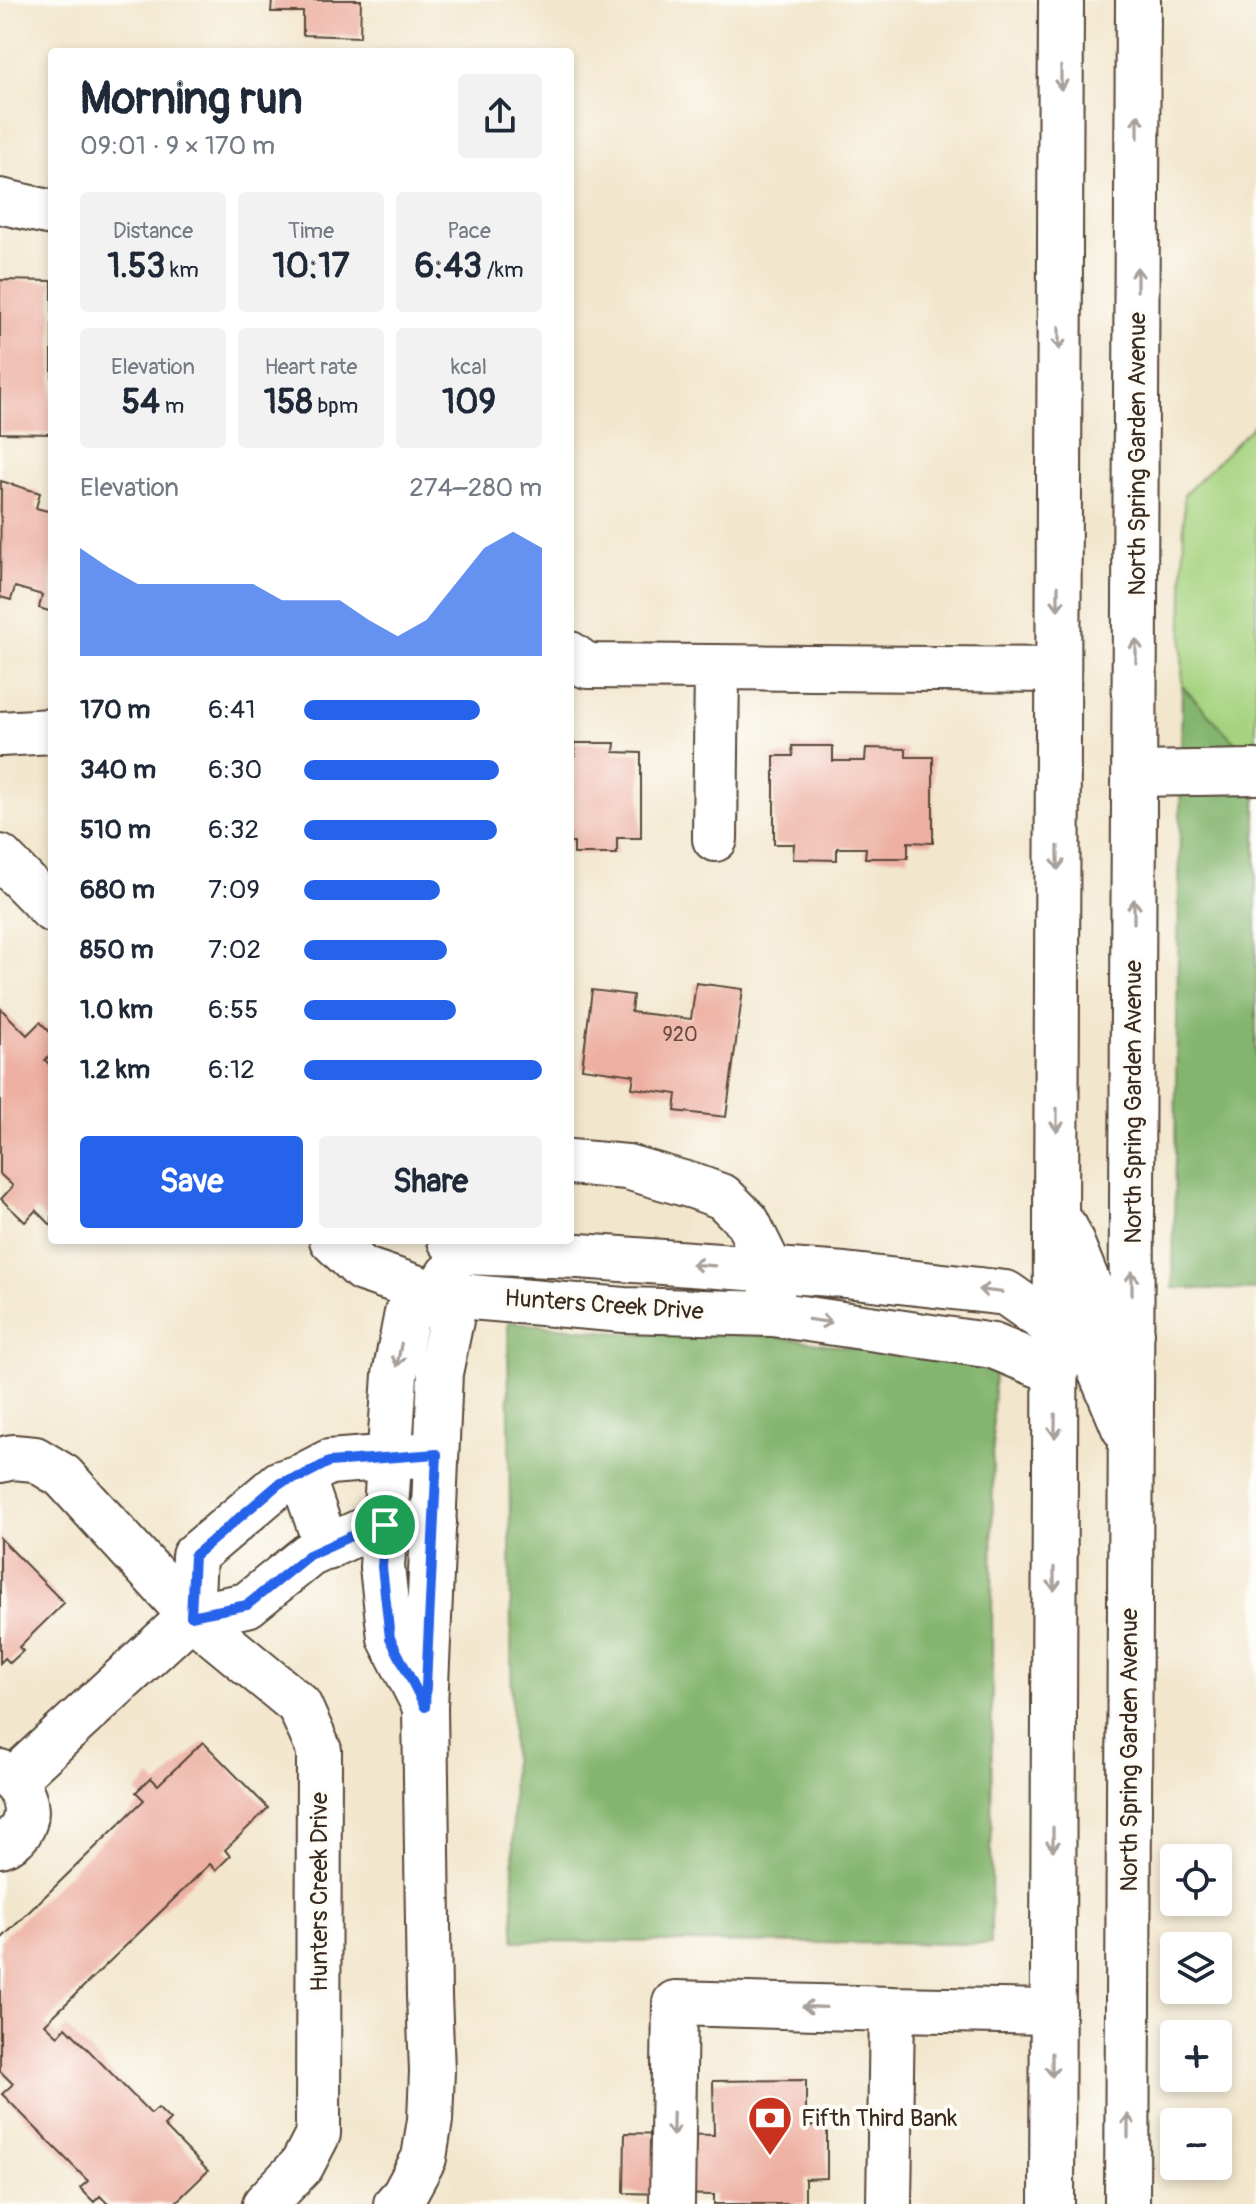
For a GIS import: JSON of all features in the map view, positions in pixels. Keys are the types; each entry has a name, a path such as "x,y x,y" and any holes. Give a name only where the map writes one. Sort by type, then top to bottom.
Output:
{"main road":[{"path":"1052,2204 1061,0"},
{"name":"North Spring Garden Avenue","path":"1127,2204 1138,0"},
{"path":"0,201 48,212"},
{"path":"574,657 587,666 1058,670"},
{"path":"715,839 717,667"},
{"path":"0,734 48,731"},
{"path":"1135,774 1256,772"},
{"path":"0,857 48,906"},
{"path":"574,1162 627,1167 723,1197 747,1221 771,1270 773,1314"},
{"path":"1057,1208 1095,1300 1114,1321 1132,1333"},
{"name":"Hunters Creek Drive","path":"336,1244 362,1269 436,1294 624,1310 773,1314 993,1346 1056,1372"},
{"path":"425,1707 390,1638 382,1567 395,1375 407,1313 436,1294 461,1244"},
{"name":"Hunters Creek Drive","path":"461,1244 579,1256 845,1275 1006,1293 1057,1329 1080,1339 1096,1361 1131,1445"},
{"path":"396,2204 424,2158 430,2120 432,2071 425,1707 440,1373 451,1320 436,1294"},
{"path":"191,1616 194,1556 280,1483 329,1462 437,1454"},
{"name":"Hunters Creek Drive","path":"0,1460 13,1457 35,1459 63,1476 191,1616 299,1705 319,1750 318,2134 302,2165 265,2204"},
{"path":"302,1476 327,1548"},
{"path":"2,1848 16,1837 27,1814 22,1789 7,1776 191,1616 247,1605 309,1555 362,1531 385,1525 434,1522"},
{"path":"672,2204 675,2003 1053,2012"},
{"path":"889,2204 892,2009"}],"green space":[{"path":"1256,423 1256,760 1182,686 1184,495"},
{"path":"1182,686 1256,760 1256,1290 1173,1288"},
{"path":"508,1322 622,1333 772,1336 995,1371 991,1944 514,1941"}],"building":[{"path":"272,0 361,0 360,37 303,35 303,12 271,12"},
{"path":"0,280 48,281 48,434 0,433"},
{"path":"1,481 40,493 36,508 48,511 48,611 39,608 42,595 15,587 11,600 0,597"},
{"path":"574,743 615,743 614,752 641,753 641,838 617,838 617,854 574,854"},
{"path":"792,746 833,746 833,761 865,761 866,748 906,749 906,757 933,757 933,843 908,842 908,858 865,858 866,848 837,848 837,860 793,859 794,844 774,844 774,756 793,756"},
{"path":"696,983 743,989 726,1117 675,1111 677,1094 632,1088 634,1075 582,1068 592,990 633,995 631,1012 691,1019"},
{"path":"0,1008 27,1035 40,1022 48,1030 48,1057 45,1060 48,1063 48,1222 36,1210 25,1222 1,1199 13,1186 0,1174"},
{"path":"0,1538 64,1603 19,1647 23,1651 10,1663 5,1658 0,1663"},
{"path":"203,1742 268,1808 225,1850 230,1856 216,1870 210,1864 45,2024 58,2036 66,2027 151,2114 158,2108 170,2120 164,2126 208,2171 174,2204 108,2204 100,2196 94,2202 80,2188 88,2181 2,2094 13,2084 0,2071 0,1940 144,1800 136,1792 151,1778 158,1785"},
{"name":"Fifth Third Bank","path":"806,2080 806,2126 827,2125 827,2178 805,2179 805,2204 714,2204 714,2195 624,2193 625,2133 714,2135 713,2081"}],"place":[{"name":"Fifth Third Bank","path":"770,2157"}],"route":[{"path":"437,1454 425,1707 390,1638 382,1567 385,1525 362,1531 309,1555 247,1605 191,1616 194,1556 280,1483 329,1462 437,1454"}]}
